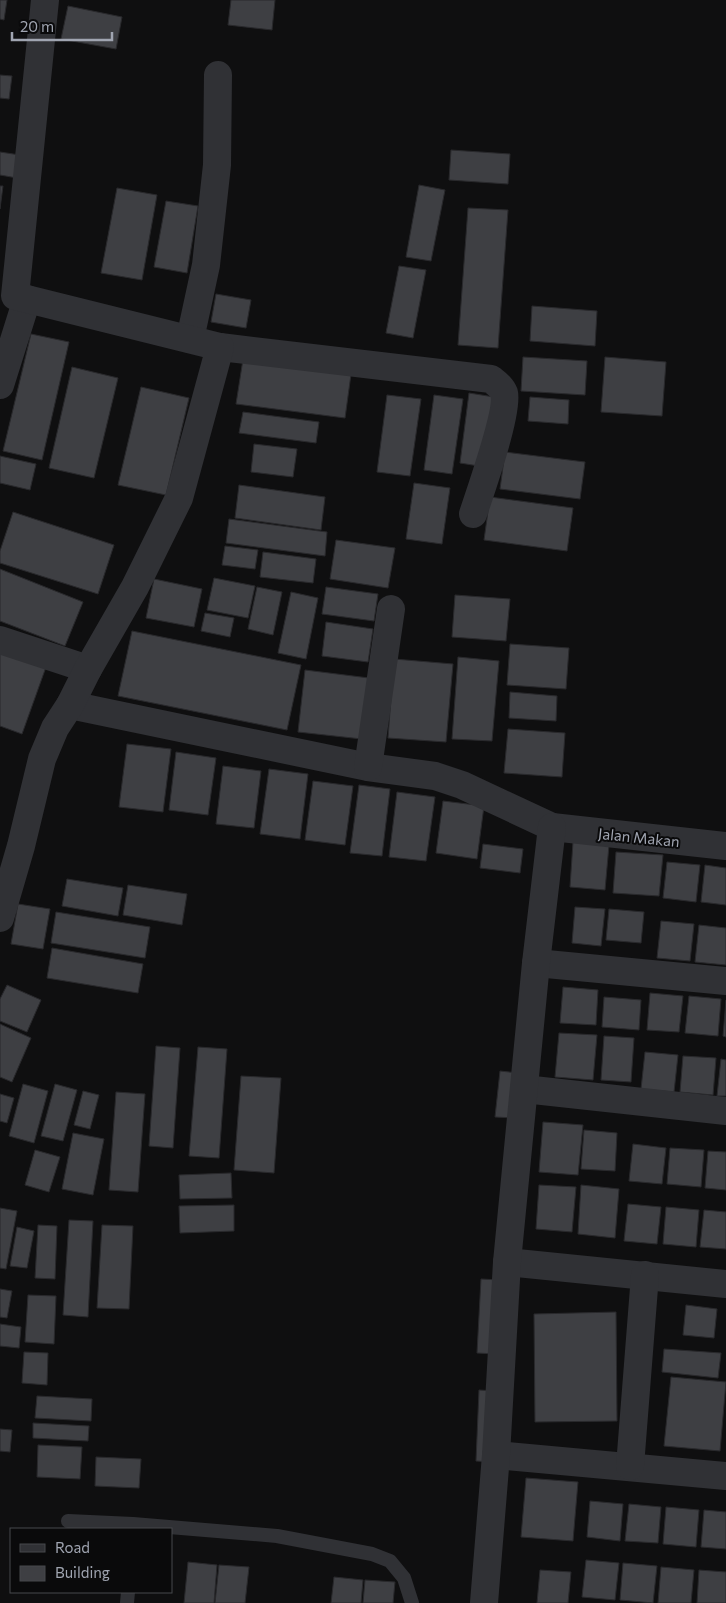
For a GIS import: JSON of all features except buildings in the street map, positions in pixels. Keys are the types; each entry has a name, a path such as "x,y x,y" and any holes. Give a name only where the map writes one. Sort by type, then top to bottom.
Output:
{"street":[{"path":"0,385 14,296 45,0"},
{"path":"190,339 206,265 217,165 218,75"},
{"path":"14,296 220,347 491,379 500,386 504,393 504,400 495,442 473,514"},
{"path":"0,918 21,846 42,759 55,728 70,705 88,669 135,588 179,498 220,347"},
{"path":"368,767 391,609"},
{"path":"0,640 88,669"},
{"name":"Jalan Makan","path":"70,705 368,767 435,776 449,780 552,827 726,846"},
{"path":"484,1603 496,1455 507,1262 536,963 552,827"},
{"path":"536,963 726,981"},
{"path":"524,1089 726,1111"},
{"path":"507,1262 726,1284"},
{"path":"630,1466 645,1276"},
{"path":"496,1455 726,1476"}],"lane":[{"path":"68,1521 148,1528"},
{"path":"172,1530 276,1536 372,1554 390,1561 404,1578 412,1603"}]}
